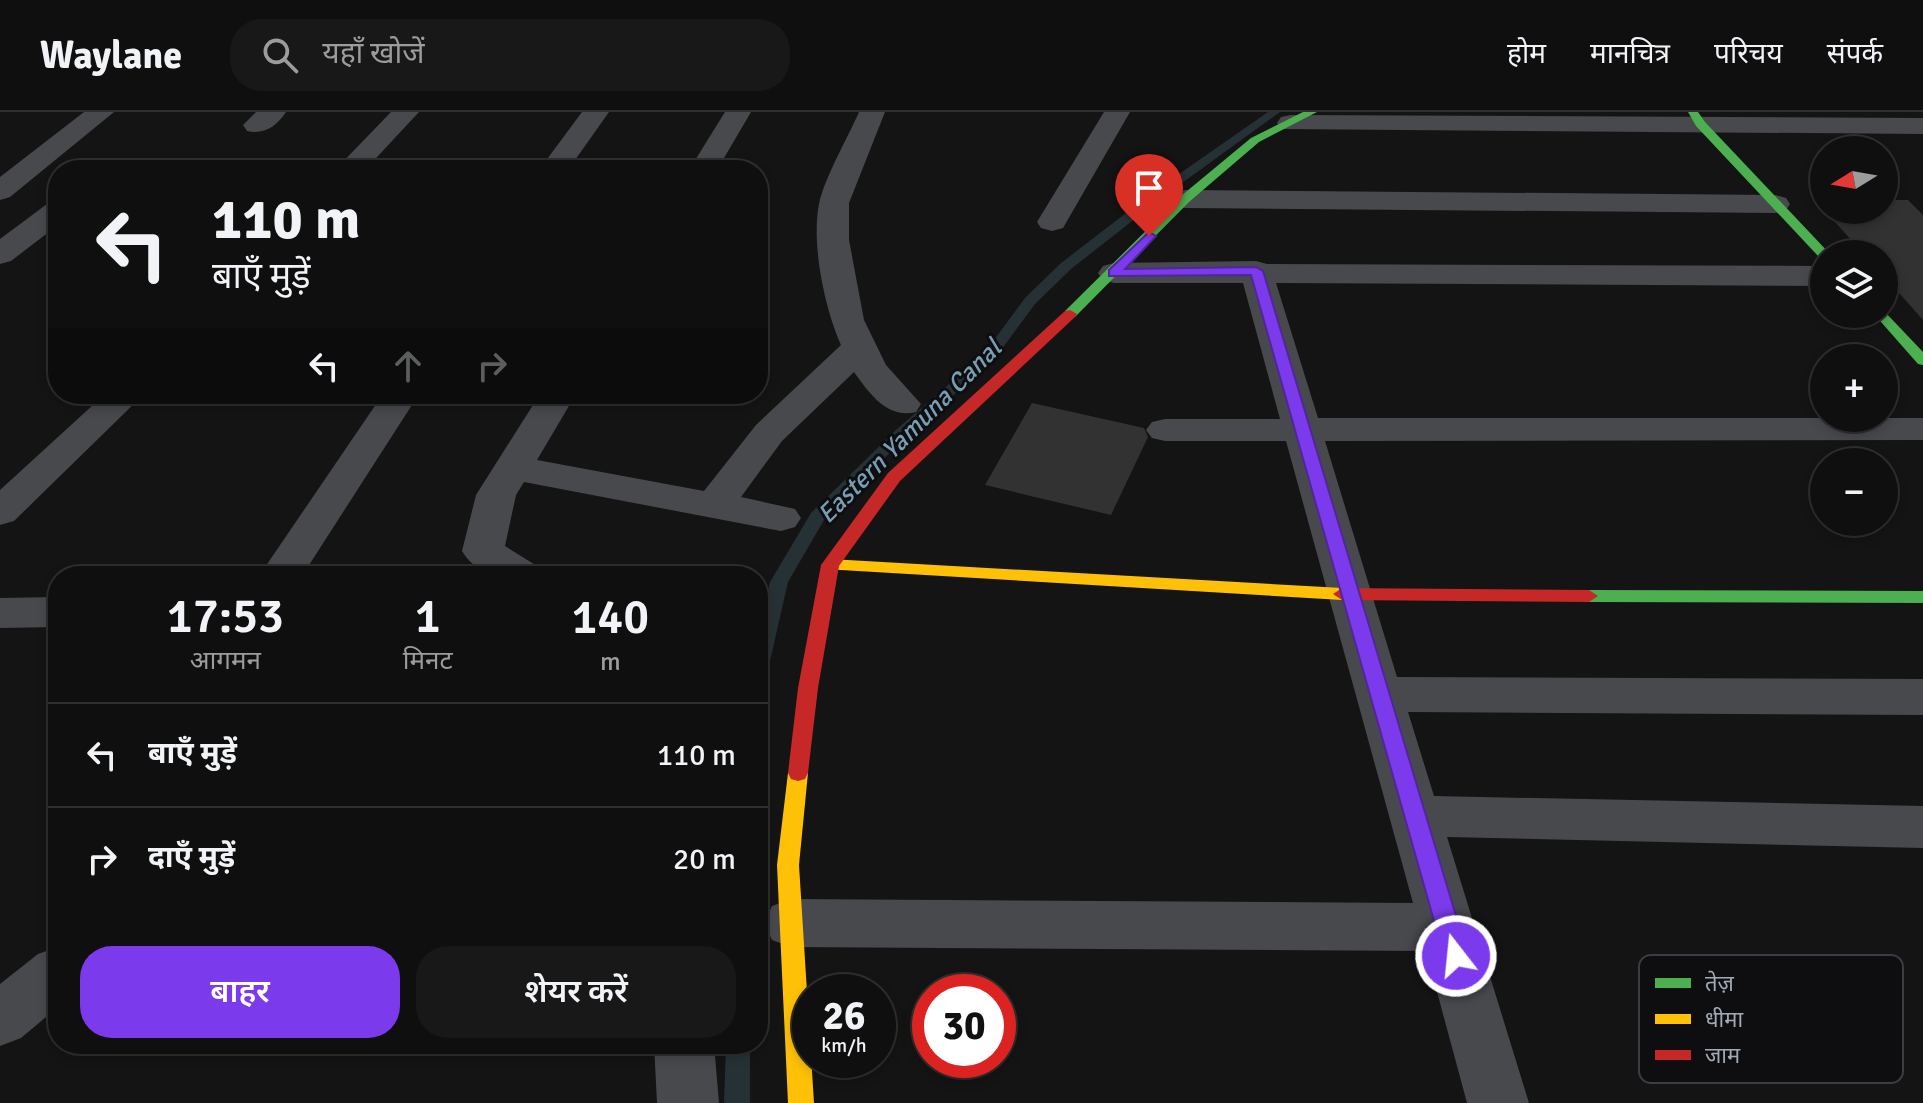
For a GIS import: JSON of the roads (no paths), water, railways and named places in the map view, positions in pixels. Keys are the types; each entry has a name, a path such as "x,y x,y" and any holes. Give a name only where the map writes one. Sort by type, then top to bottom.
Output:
{"street":[{"path":"6,181 101,112"},
{"path":"359,160 406,112"},
{"path":"560,160 596,112"},
{"path":"709,160 738,112"},
{"path":"872,112 834,203 836,270 847,320 859,348 870,369 903,404"},
{"path":"1052,222 1117,112"},
{"path":"801,1103 788,865 808,688 830,565 894,477 1114,273 1185,199 1255,140 1301,117 1696,118 1917,123"},
{"path":"1696,118 1810,240"},
{"path":"6,181 48,181"},
{"path":"1185,199 1775,204"},
{"path":"0,254 48,218"},
{"path":"1114,273 1256,271 1810,276"},
{"path":"1256,271 1305,430 1498,1103"},
{"path":"1894,328 1923,361"},
{"path":"714,505 769,433 859,348"},
{"path":"0,512 115,404"},
{"path":"287,566 394,404"},
{"path":"506,566 483,551 496,495 552,404"},
{"path":"1165,430 1923,429"},
{"path":"513,468 781,518"},
{"path":"830,565 1352,595 1923,597"},
{"path":"0,613 48,612"},
{"path":"1380,694 1923,697"},
{"path":"1414,816 1923,827"},
{"path":"791,923 1447,927"},
{"path":"0,1019 48,980"},
{"path":"685,1054 688,1103"}],"waterway":[{"name":"Eastern Yamuna Canal","path":"768,630 779,582 817,517 902,432 988,358 1030,301 1066,266 1160,193 1275,112"},
{"name":"Eastern Yamuna Canal","path":"737,1103 738,1054"}]}
